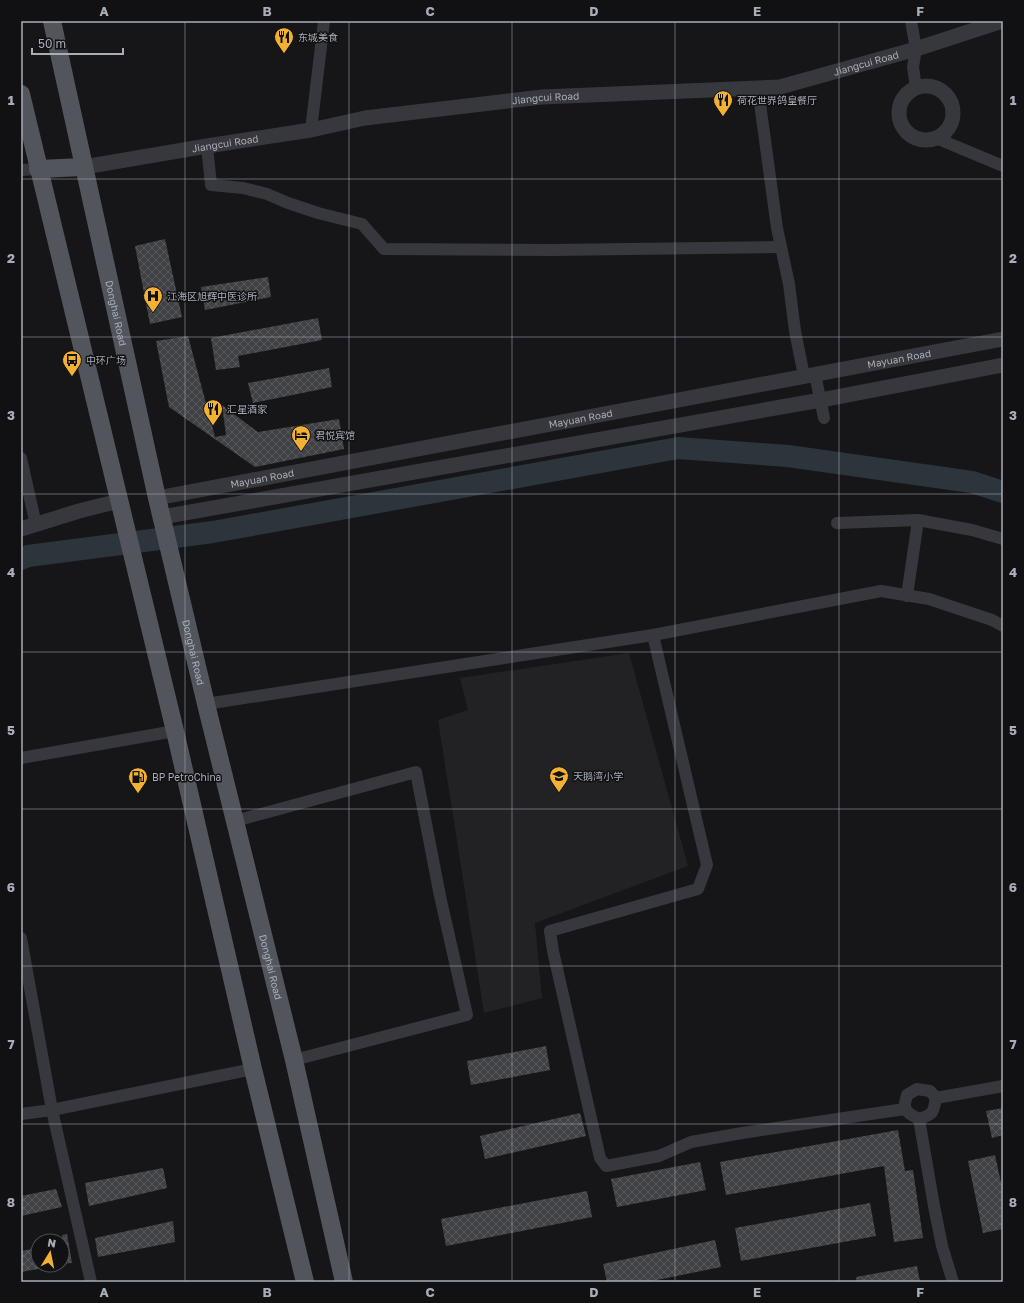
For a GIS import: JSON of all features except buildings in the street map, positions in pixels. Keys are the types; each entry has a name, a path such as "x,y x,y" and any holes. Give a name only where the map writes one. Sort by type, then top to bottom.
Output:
{"main road":[{"name":"Donghai Road","path":"52,21 162,518 206,704 294,1060 344,1282"},
{"path":"21,94 30,169 119,502 175,731 253,1069 305,1282"},
{"path":"30,169 84,167"}],"street":[{"path":"311,130 324,21"},
{"path":"911,21 916,49 913,67 916,88"},
{"name":"Jiangcui Road","path":"84,167 311,130 365,118 542,97 780,87 916,49 1002,21"},
{"path":"925,86 935,87 943,92 953,107 953,117 950,126 944,133 936,138 928,140 911,136 900,123 899,114 901,102 909,92 916,88 925,86"},
{"path":"758,88 777,228 789,284 795,331 810,375 821,400 824,418"},
{"path":"936,138 1003,166"},
{"path":"207,146 211,185 243,188 268,194 296,206 362,224 384,249 552,250 781,247"},
{"name":"Mayuan Road","path":"158,498 1003,339"},
{"name":"Mayuan Road","path":"162,518 821,400 1003,365"},
{"path":"21,458 36,525"},
{"path":"21,529 79,511 119,502"},
{"path":"837,523 918,520 972,530 1003,539"},
{"path":"907,596 918,520"},
{"path":"206,704 654,635 881,591 929,599 992,620 1003,626"},
{"path":"654,635 707,866 698,889 550,931 553,951 600,1158 606,1166 659,1156 691,1142 742,1132 905,1109"},
{"path":"21,758 175,731"},
{"path":"235,821 416,772 440,896 467,1015 294,1060"},
{"path":"21,938 52,1110 91,1282"},
{"path":"21,1114 52,1110 253,1069"},
{"path":"936,1098 1003,1086"},
{"path":"917,1089 930,1091 936,1098 934,1110 930,1116 919,1119 905,1109 907,1095 917,1089"},
{"path":"919,1119 942,1246 953,1282"}],"shaded area":[{"name":"天鹅湾小学","path":"629,653 688,866 535,923 542,998 484,1013 438,720 468,710 460,678"}],"waterway":[{"path":"21,559 28,556 213,532 678,448 788,456 972,482 1003,492"}],"place":[{"name":"东城美食","path":"284,54"},
{"name":"荷花世界鸽皇餐厅","path":"723,117"},
{"name":"江海区旭辉中医诊所","path":"153,313"},
{"name":"中环广场","path":"72,377"},
{"name":"汇星酒家","path":"213,426"},
{"name":"君悦宾馆","path":"301,452"},
{"name":"天鹅湾小学","path":"559,793"},
{"name":"BP PetroChina","path":"138,794"}]}
